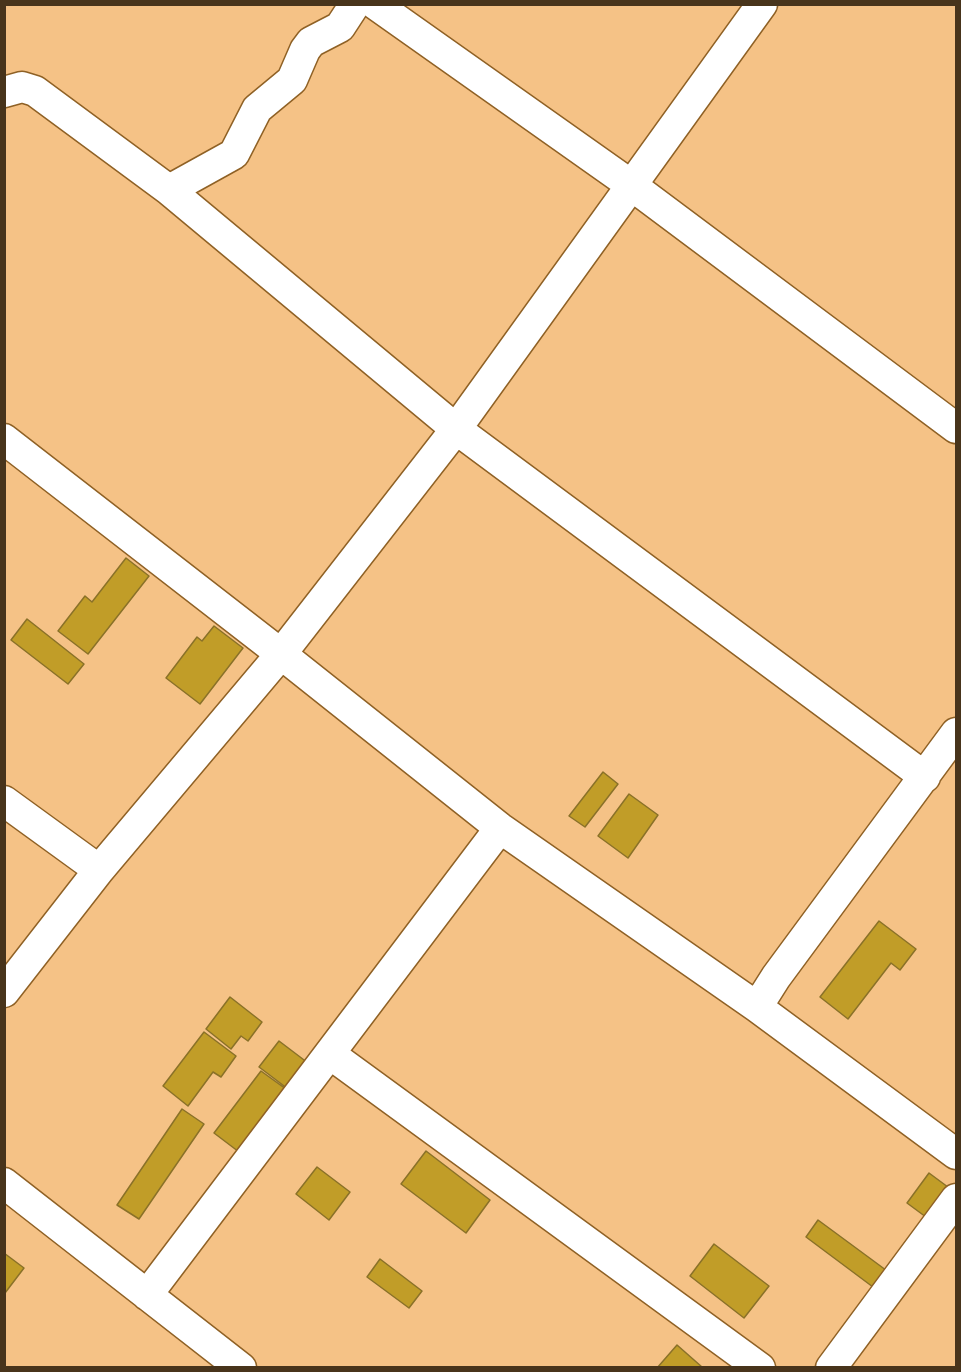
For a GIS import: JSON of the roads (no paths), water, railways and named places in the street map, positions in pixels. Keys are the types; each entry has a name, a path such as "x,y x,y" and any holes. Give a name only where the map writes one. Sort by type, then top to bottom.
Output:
{"street":[{"path":"169,190 234,154 257,109 292,80 311,42 340,27 355,4"},
{"path":"375,4 631,185 957,428"},
{"path":"4,992 99,870 281,654 456,429 762,4"},
{"path":"4,92 22,87 35,91 169,190 456,429 925,777"},
{"path":"4,439 500,828 757,1007 957,1154"},
{"path":"757,1007 776,977 957,733"},
{"path":"4,801 99,870"},
{"path":"147,1295 500,828"},
{"path":"330,1054 760,1368"},
{"path":"4,1183 241,1368"},
{"path":"831,1368 957,1199"}]}
